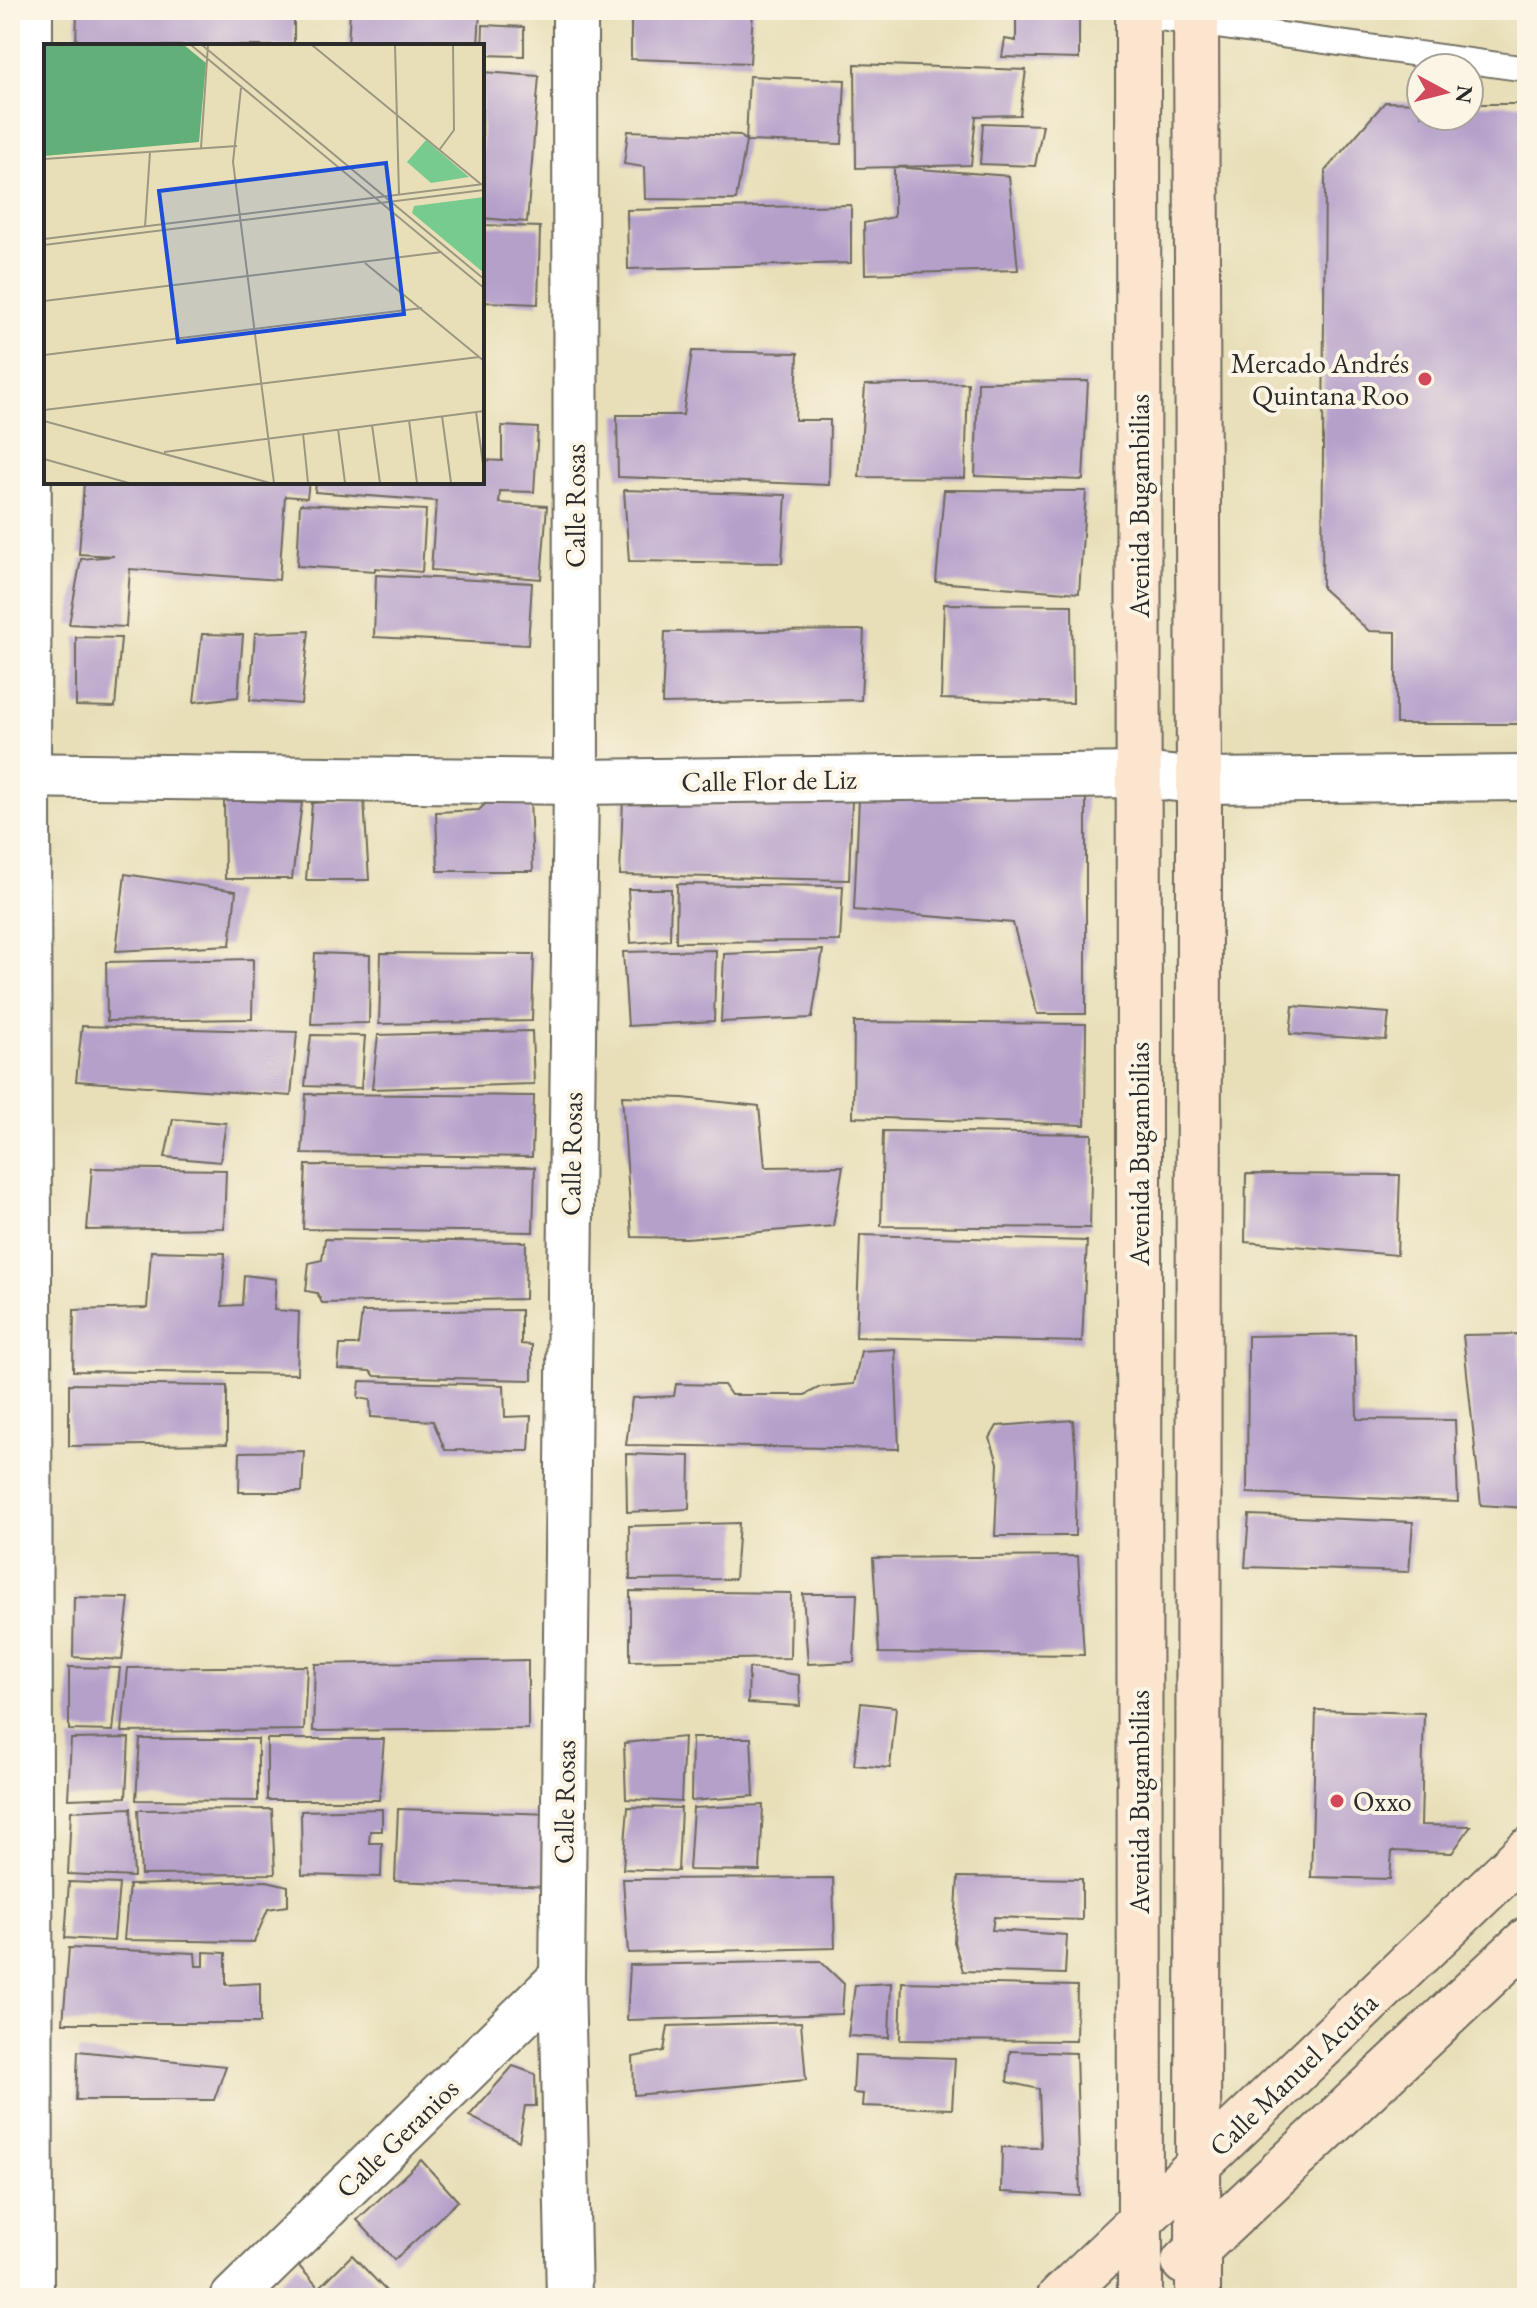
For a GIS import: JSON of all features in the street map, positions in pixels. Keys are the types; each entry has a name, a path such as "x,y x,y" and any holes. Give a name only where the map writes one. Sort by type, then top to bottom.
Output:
{"main road":[{"name":"Avenida Bugambilias","path":"1138,13 1140,2298"},
{"name":"Avenida Bugambilias","path":"1196,17 1198,2298"},
{"name":"Calle Manuel Acuña","path":"1059,2298 1527,1851"},
{"path":"1149,2298 1527,1940"}],"street":[{"path":"30,10 19,775 31,2298"},
{"name":"Calle Rosas","path":"569,2298 562,1977 576,782 575,10"},
{"name":"Calle Flor de Liz","path":"19,775 576,782 1139,775 1199,781 1527,778"},
{"name":"Calle Geranios","path":"233,2298 562,1977"}],"lane":[{"path":"1138,13 1196,17 1527,69"}],"building":[{"path":"77,10 294,10 294,44 76,44"},
{"path":"350,10 480,12 478,44 348,44"},
{"path":"490,10 536,10 535,16"},
{"path":"631,10 753,10 750,63 631,59"},
{"path":"1016,10 1079,10 1079,59 1002,57 1005,39 1016,41"},
{"path":"483,25 524,27 524,56 484,55"},
{"path":"855,64 1026,70 1020,115 976,116 971,165 856,168"},
{"path":"484,72 539,76 527,222 484,218"},
{"path":"749,76 845,80 842,144 746,141"},
{"name":"Mercado Andrés Quintana Roo","path":"1385,102 1405,103 1405,132 1485,132 1485,104 1527,104 1527,724 1396,724 1396,632 1369,631 1322,588 1325,171"},
{"path":"983,123 1043,125 1035,166 980,164"},
{"path":"628,131 740,135 746,141 736,200 645,199 644,167 624,164"},
{"path":"894,167 1009,176 1018,270 865,274 864,223 894,217"},
{"path":"851,205 851,263 628,269 627,210"},
{"path":"484,225 540,227 538,304 484,302"},
{"path":"692,351 798,353 795,420 830,420 829,485 618,477 617,415 683,415"},
{"path":"1088,381 1083,480 975,476 978,382"},
{"path":"968,383 965,478 859,477 865,385"},
{"path":"502,426 538,428 534,492 500,491 499,503 547,506 541,579 431,570 436,501 315,492 316,484 484,484 484,460 502,461"},
{"path":"84,484 309,484 307,498 285,496 279,580 130,569 126,627 69,624 81,559 114,556 79,554"},
{"path":"624,490 786,495 782,563 629,561"},
{"path":"944,490 1086,491 1079,593 936,582"},
{"path":"300,504 426,510 422,572 297,566"},
{"path":"376,575 532,583 528,645 374,637"},
{"path":"944,604 1072,605 1073,703 941,699"},
{"path":"864,630 861,700 662,704 665,632"},
{"path":"309,631 301,704 250,700 255,633"},
{"path":"202,634 243,635 238,697 194,702"},
{"path":"76,637 121,638 115,707 76,706"},
{"path":"530,798 533,871 438,871 436,812 479,810 490,799"},
{"path":"1086,798 1086,1014 1037,1014 1013,923 854,910 859,799"},
{"path":"623,799 852,799 849,880 620,875"},
{"path":"224,800 302,803 292,879 225,879"},
{"path":"364,800 369,880 306,880 312,803"},
{"path":"125,874 236,891 230,945 116,951"},
{"path":"677,884 843,886 840,941 676,942"},
{"path":"628,889 671,889 670,940 631,943"},
{"path":"716,950 714,1021 628,1026 623,952"},
{"path":"823,950 812,1018 721,1022 724,954"},
{"path":"315,953 370,955 369,1023 311,1024"},
{"path":"381,953 534,954 532,1021 379,1024"},
{"path":"253,959 252,1019 107,1021 106,962"},
{"path":"1293,1006 1389,1013 1386,1040 1290,1034"},
{"path":"854,1022 1086,1024 1085,1125 853,1117"},
{"path":"82,1026 297,1032 291,1096 76,1081"},
{"path":"532,1031 534,1084 372,1089 378,1035"},
{"path":"311,1035 365,1036 361,1088 305,1086"},
{"path":"306,1094 534,1096 532,1157 302,1154"},
{"path":"622,1096 683,1098 759,1106 765,1167 843,1166 833,1226 686,1238 632,1237"},
{"path":"173,1119 226,1123 220,1162 165,1157"},
{"path":"883,1131 1092,1134 1090,1228 881,1226"},
{"path":"306,1165 535,1167 533,1232 303,1229"},
{"path":"92,1168 226,1170 224,1228 87,1230"},
{"path":"1246,1174 1400,1175 1397,1255 1245,1242"},
{"path":"860,1235 1087,1241 1082,1342 856,1337"},
{"path":"325,1239 526,1242 525,1299 322,1303 317,1293 306,1291 309,1263 322,1260"},
{"path":"151,1251 225,1253 222,1306 242,1305 244,1275 276,1279 274,1310 299,1312 297,1374 73,1371 74,1310 147,1308"},
{"path":"521,1310 521,1344 532,1345 532,1380 375,1376 370,1371 338,1369 340,1345 358,1345 362,1312"},
{"path":"1355,1334 1357,1419 1455,1420 1458,1502 1247,1493 1248,1336"},
{"path":"1519,1334 1527,1453 1527,1508 1481,1505 1463,1335"},
{"path":"895,1349 899,1449 626,1445 632,1398 674,1396 676,1384 724,1385 731,1395 805,1395 820,1387 854,1384 861,1351"},
{"path":"360,1381 504,1385 505,1417 531,1416 529,1451 445,1450 433,1421 371,1417 370,1400 358,1398"},
{"path":"69,1384 227,1386 227,1444 69,1446"},
{"path":"1073,1420 1075,1536 995,1536 998,1463 990,1438 997,1426"},
{"path":"304,1451 302,1492 239,1492 240,1452"},
{"path":"626,1454 690,1456 689,1509 627,1512"},
{"path":"1249,1515 1413,1522 1409,1572 1245,1567"},
{"path":"739,1523 735,1579 630,1580 629,1526"},
{"path":"1078,1556 1084,1655 879,1653 873,1558"},
{"path":"630,1591 791,1593 790,1658 630,1661"},
{"path":"803,1594 857,1594 854,1662 808,1664"},
{"path":"74,1597 129,1598 122,1660 73,1657"},
{"path":"528,1660 528,1729 313,1731 315,1664"},
{"path":"307,1666 304,1730 122,1732 128,1668"},
{"path":"69,1667 120,1668 113,1731 69,1730"},
{"path":"749,1668 799,1675 800,1706 748,1703"},
{"path":"861,1703 896,1707 890,1768 854,1765"},
{"path":"1316,1710 1424,1713 1421,1825 1471,1826 1452,1853 1392,1851 1390,1879 1311,1877"},
{"path":"684,1737 681,1802 626,1799 624,1743"},
{"path":"129,1738 126,1797 68,1799 71,1739"},
{"path":"692,1738 751,1738 754,1796 691,1801"},
{"path":"140,1739 258,1739 258,1801 136,1800"},
{"path":"267,1739 384,1739 379,1800 267,1800"},
{"path":"763,1805 760,1871 689,1870 693,1808"},
{"path":"628,1807 681,1808 678,1871 623,1869"},
{"path":"131,1808 134,1877 68,1874 71,1811"},
{"path":"272,1809 275,1874 141,1875 138,1810"},
{"path":"382,1809 382,1831 370,1831 369,1843 382,1843 381,1877 302,1875 301,1811"},
{"path":"398,1809 552,1814 550,1887 395,1881"},
{"path":"958,1877 1082,1879 1082,1920 994,1917 992,1930 1067,1935 1065,1974 963,1971 954,1942"},
{"path":"833,1878 835,1948 628,1953 623,1879"},
{"path":"267,1881 288,1886 288,1906 268,1909 254,1942 124,1940 129,1885"},
{"path":"69,1882 119,1884 114,1941 65,1938"},
{"path":"69,1948 195,1953 196,1966 204,1966 204,1952 226,1953 226,1985 260,1983 260,2023 63,2023"},
{"path":"820,1961 844,1984 842,2014 627,2020 630,1965"},
{"path":"902,1982 1077,1986 1076,2041 900,2040"},
{"path":"891,1983 889,2038 848,2036 855,1985"},
{"path":"801,2022 806,2080 634,2095 633,2057 664,2051 668,2026"},
{"path":"78,2051 226,2066 214,2100 76,2100"},
{"path":"1010,2051 1076,2053 1080,2196 1001,2192 1002,2147 1041,2148 1039,2089 1007,2082"},
{"path":"855,2055 955,2058 952,2109 862,2106 863,2094 853,2093"},
{"path":"513,2066 535,2074 536,2106 525,2106 519,2141 469,2116"},
{"path":"421,2160 458,2201 394,2260 357,2220"},
{"path":"352,2255 391,2296 262,2298 297,2264 319,2288"}],"place":[{"name":"Mercado Andrés Quintana Roo","path":"1425,379"},
{"name":"Oxxo","path":"1337,1801"}]}
